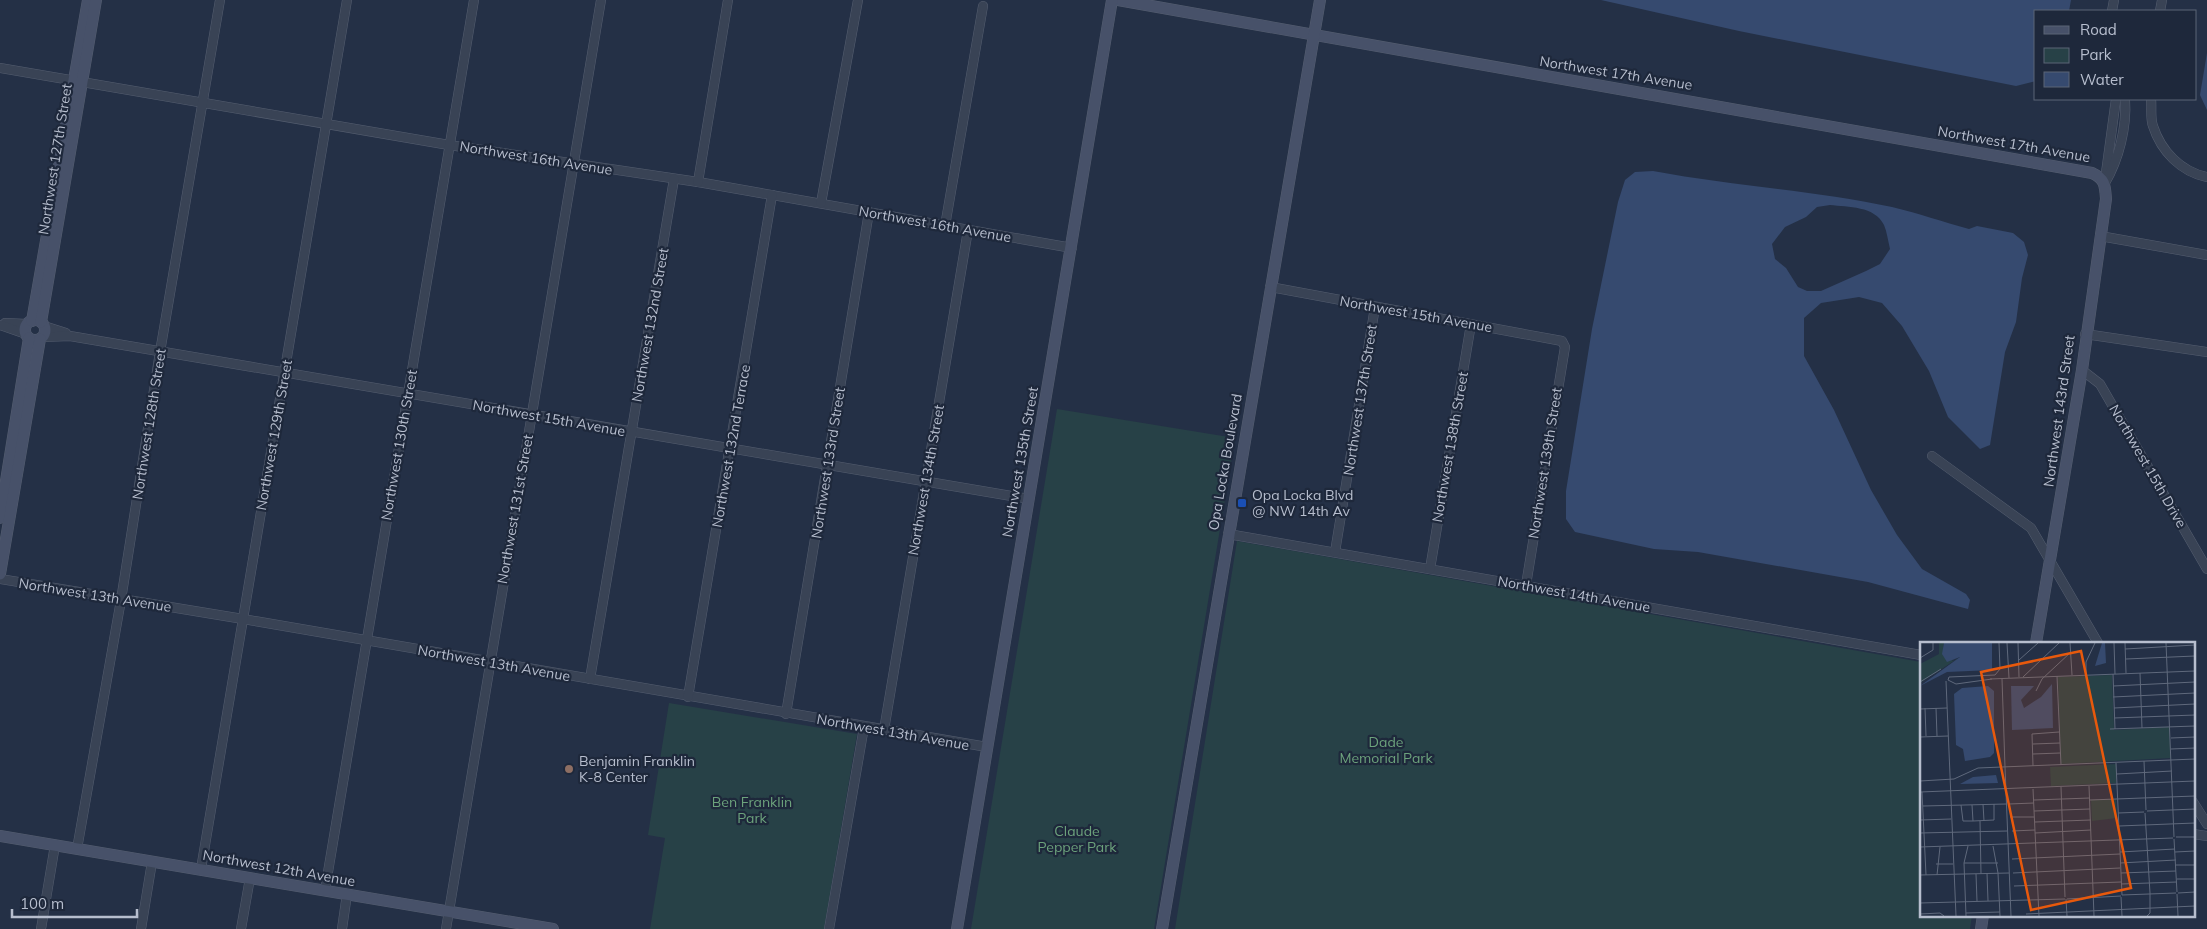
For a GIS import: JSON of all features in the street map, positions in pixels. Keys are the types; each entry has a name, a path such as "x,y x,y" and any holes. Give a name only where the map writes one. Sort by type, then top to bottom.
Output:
{"street":[{"name":"Northwest 127th Street","path":"78,81 88,0"},
{"name":"Northwest 127th Street","path":"0,518 78,81 96,0"},
{"name":"Northwest 128th Street","path":"77,849 121,600 160,352 220,0"},
{"name":"Northwest 129th Street","path":"201,869 347,0"},
{"name":"Northwest 130th Street","path":"325,890 474,0"},
{"name":"Northwest 131st Street","path":"446,929 601,0"},
{"path":"698,182 728,0"},
{"path":"821,204 858,0"},
{"name":"Northwest 135th Street","path":"957,929 1112,0"},
{"name":"Northwest 17th Avenue","path":"1118,0 2092,173 2105,182"},
{"name":"Opa Locka Boulevard","path":"1162,929 1320,0"},
{"path":"945,226 983,6"},
{"name":"Northwest 16th Avenue","path":"0,68 449,145 698,182 1072,248"},
{"name":"Northwest 143rd Street","path":"2036,642 2082,370 2085,334 2106,199 2105,182 2116,100"},
{"name":"Northwest 143rd Street","path":"2105,182 2116,163 2126,110 2125,100"},
{"path":"2151,100 2153,126 2172,159 2196,175 2207,177"},
{"name":"Northwest 132nd Street","path":"590,679 674,179"},
{"name":"Northwest 132nd Terrace","path":"688,697 772,195"},
{"name":"Northwest 133rd Street","path":"786,714 869,212"},
{"name":"Northwest 134th Street","path":"884,730 968,230"},
{"path":"2100,236 2207,255"},
{"name":"Northwest 15th Avenue","path":"1270,288 1562,341"},
{"name":"Northwest 137th Street","path":"1334,552 1375,307"},
{"name":"Northwest 15th Avenue","path":"0,324 632,433 1029,498"},
{"name":"Northwest 138th Street","path":"1430,569 1471,324"},
{"name":"Northwest 127th Street","path":"0,574 35,330"},
{"path":"2085,334 2207,352"},
{"name":"Northwest 139th Street","path":"1526,585 1565,347 1562,341"},
{"name":"Northwest 15th Drive","path":"2082,370 2100,384 2207,569"},
{"path":"1932,456 2031,528 2042,545 2050,564 2097,642"},
{"name":"Northwest 14th Avenue","path":"1228,534 1920,655"},
{"name":"Northwest 13th Avenue","path":"0,579 366,640 489,663 987,748"},
{"path":"830,929 864,727"},
{"path":"2194,804 2207,824"},
{"path":"2194,834 2207,836"},
{"name":"Northwest 12th Avenue","path":"0,836 553,929"},
{"path":"41,929 55,845"},
{"path":"141,929 152,862"},
{"path":"242,929 250,878"},
{"path":"342,929 347,894"},
{"path":"1981,929 1984,916"}],"green space":[{"name":"Claude Pepper Park","path":"1057,409 1235,438 1154,929 971,929"},
{"name":"Dade Memorial Park","path":"1237,541 1920,662 1920,916 1972,916 1970,929 1175,929"},
{"name":"Ben Franklin Park","path":"669,703 857,734 824,929 650,929 665,838 648,835"}],"water":[{"path":"1601,0 2071,0 2069,10 2034,10 2034,82 2016,86 1739,31"},
{"path":"2207,53 2207,110 2200,95"},
{"path":"1653,171 1862,201 1902,209 1969,229 1977,226 2013,233 2024,242 2028,255 2022,278 2016,322 2005,352 1990,445 1980,449 1948,417 1929,371 1902,326 1882,303 1859,297 1821,303 1804,318 1804,356 1834,410 1871,490 1897,535 1922,569 1966,594 1970,600 1968,609 1868,582 1698,552 1654,549 1575,532 1566,519 1566,491 1592,329 1618,202 1625,180 1635,172","holes":["1830,205 1853,207 1874,214 1884,225 1890,249 1880,264 1821,291 1807,291 1798,287 1786,268 1775,259 1772,244 1785,227 1806,217 1817,207"]}],"place":[{"name":"Opa Locka Blvd @ NW 14th Av","path":"1242,503"},
{"name":"Benjamin Franklin K-8 Center","path":"569,769"}]}
